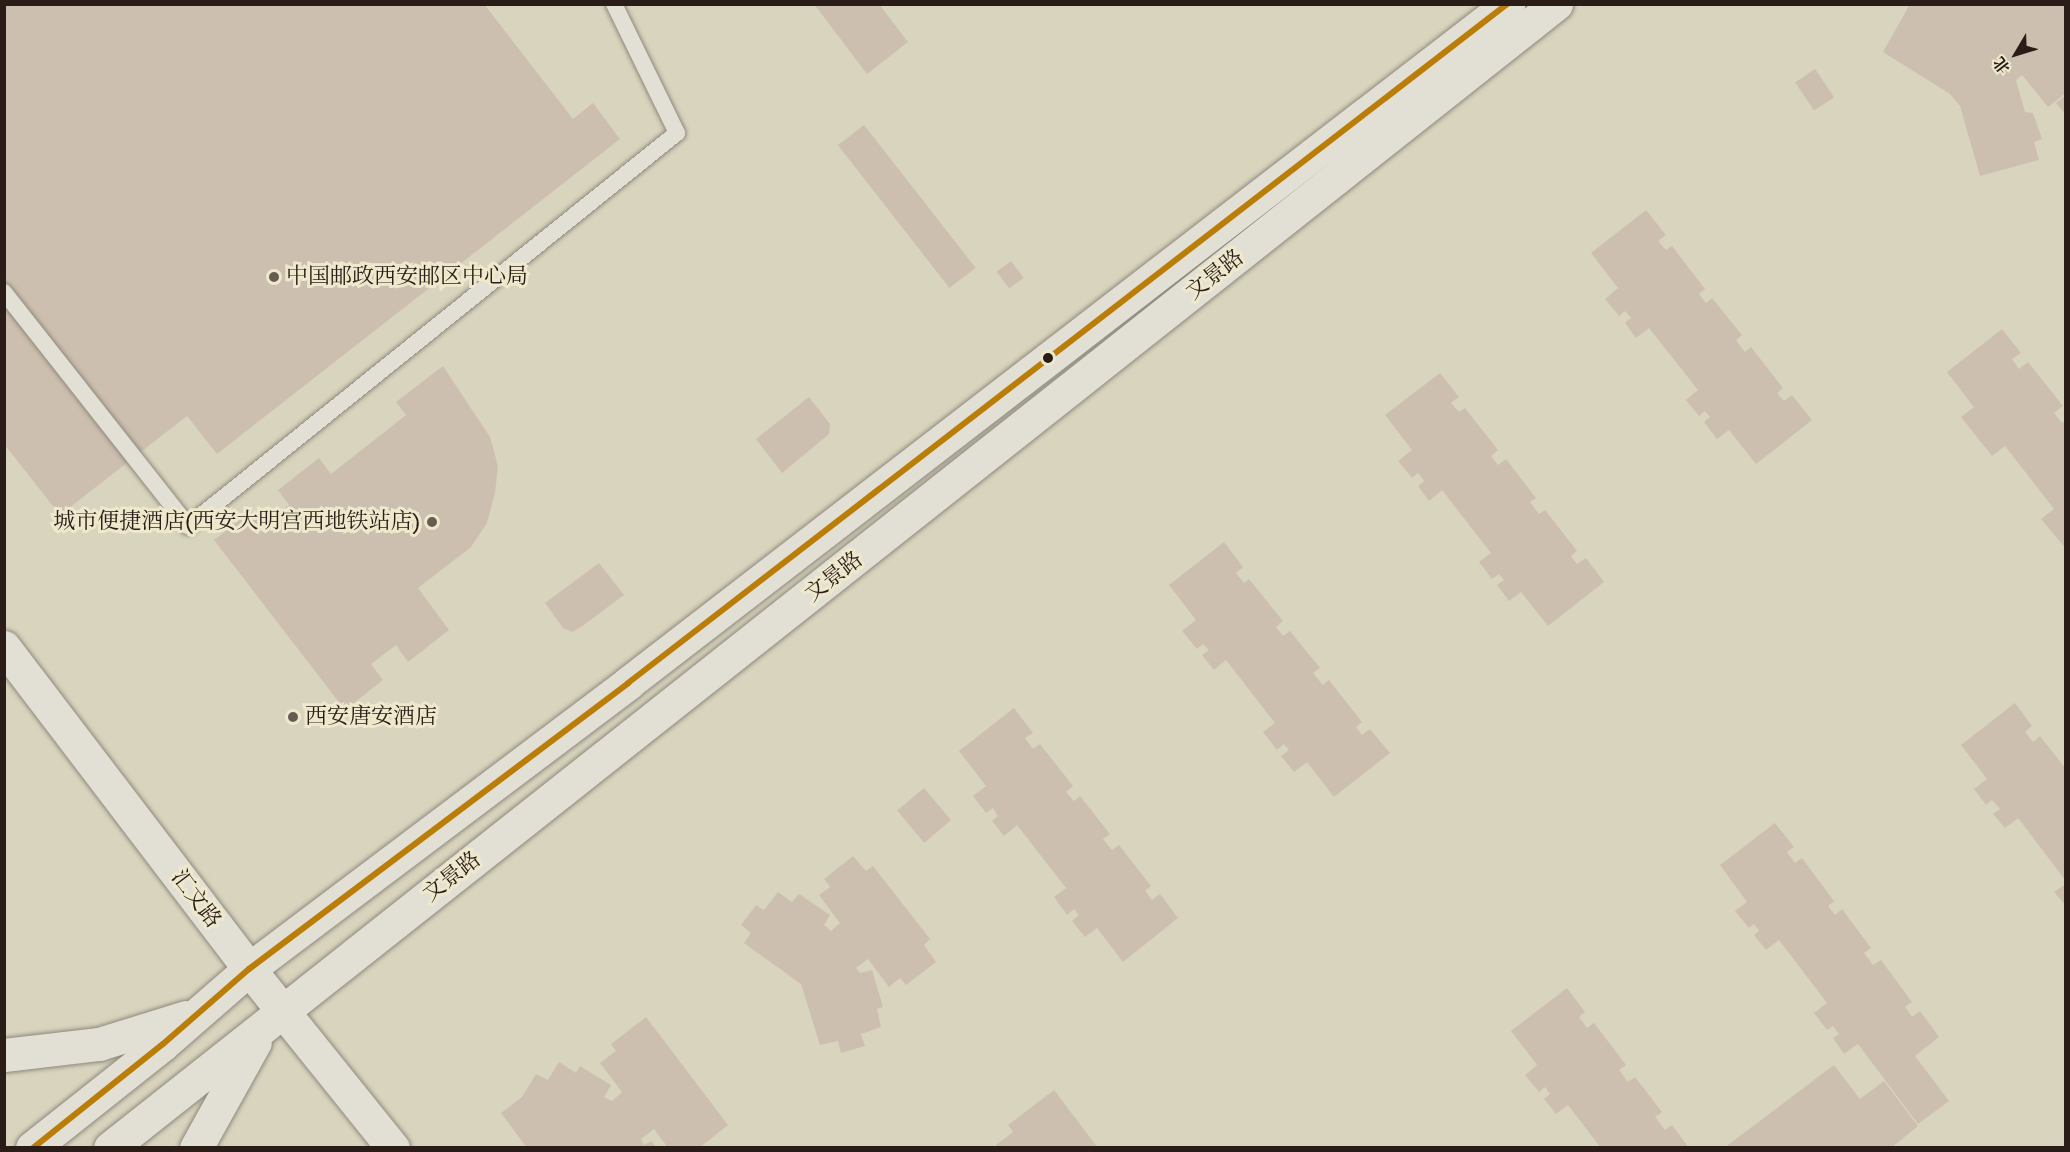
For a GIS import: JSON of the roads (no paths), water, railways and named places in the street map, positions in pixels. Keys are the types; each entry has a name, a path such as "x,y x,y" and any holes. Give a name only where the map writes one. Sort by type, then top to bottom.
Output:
{"main road":[{"name":"文景路","path":"32,1148 249,969 628,683 1508,4"},
{"name":"文景路","path":"110,1148 279,1012 1556,4"},
{"name":"汇文路","path":"4,647 249,969 279,1012 393,1148"},
{"path":"4,1055 99,1044 199,1012"},
{"path":"196,1148 242,1060 279,1012"}],"lane":[{"path":"4,292 188,526 677,133 614,4"}],"place":[{"name":"中国邮政西安邮区中心局","path":"274,277"},
{"name":"城市便捷酒店(西安大明宫西地铁站店)","path":"432,522"},
{"name":"西安唐安酒店","path":"293,717"}]}
